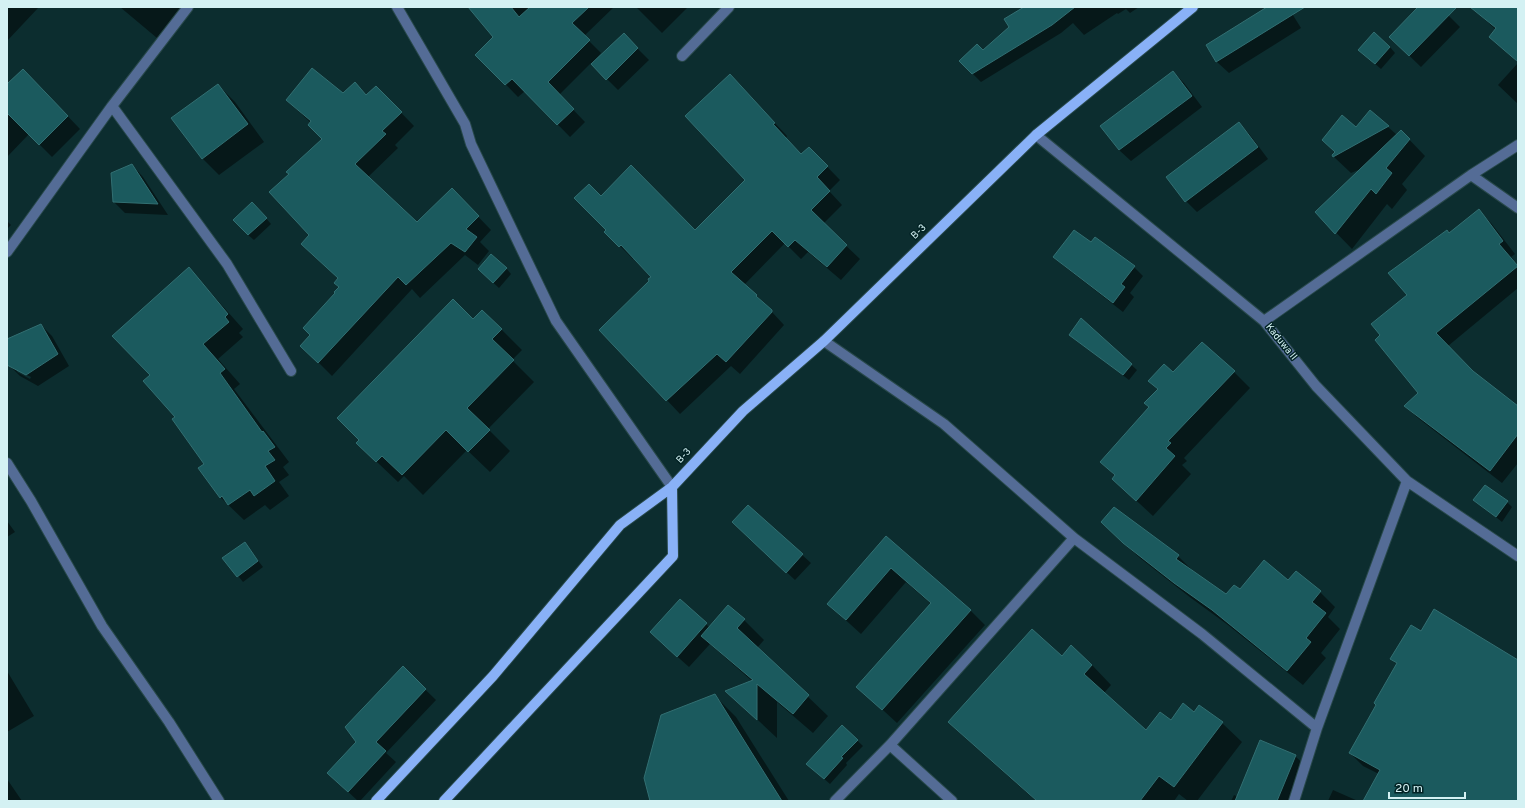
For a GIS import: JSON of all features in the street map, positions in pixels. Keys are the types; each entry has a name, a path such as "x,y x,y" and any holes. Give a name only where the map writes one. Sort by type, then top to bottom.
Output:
{"main road":[{"name":"B-3","path":"376,801 492,676 620,525 672,487 743,411 824,341 1036,135 1194,7"},
{"path":"444,801 673,556 672,487"}],"street":[{"path":"7,252 112,106 188,7"},
{"path":"397,7 465,124 470,144 556,321 672,487"},
{"path":"682,56 729,7"},
{"path":"112,106 227,264 291,371"},
{"name":"Kaduwa II","path":"1036,135 1264,321 1316,386 1407,481 1518,556"},
{"path":"1264,321 1471,175 1518,145"},
{"path":"1471,175 1518,208"},
{"path":"824,341 944,424 1074,538 1202,634 1317,728"},
{"path":"7,463 31,501 102,626 169,722 219,801"},
{"path":"1294,801 1317,728 1407,481"},
{"path":"835,801 890,745 1074,538"},
{"path":"890,745 952,801"}],"building":[{"path":"468,7 511,7 519,17 530,7 589,7 572,23 590,40 548,82 574,109 557,125 512,79 505,85 475,55 493,37"},
{"path":"1024,7 1075,7 1052,25 972,74 959,61 977,44 983,50 1009,27 1004,19"},
{"path":"1267,7 1305,7 1216,62 1206,45"},
{"path":"1418,7 1457,7 1409,56 1389,37"},
{"path":"1470,7 1518,7 1518,62 1489,37 1496,28"},
{"path":"1374,32 1390,47 1375,64 1358,50"},
{"path":"624,33 638,48 606,80 591,64"},
{"path":"312,68 343,93 355,82 366,95 376,86 402,112 382,131 386,134 355,164 417,222 452,188 479,216 466,229 477,237 465,252 451,243 406,285 398,277 318,363 300,346 310,335 303,328 335,293 334,292 339,287 334,283 338,278 301,244 309,235 269,192 289,174 286,172 322,139 308,125 311,121 286,100"},
{"path":"23,69 68,116 39,145 7,113 7,84"},
{"path":"1173,71 1192,96 1119,150 1100,126"},
{"path":"730,74 801,154 809,147 828,166 817,177 830,191 811,210 847,245 827,267 795,240 788,247 772,231 731,272 757,295 756,296 772,310 772,312 726,362 717,354 666,401 599,330 649,281 648,279 651,277 621,245 619,247 604,232 606,230 574,198 589,184 601,196 631,165 695,230 745,180 685,116"},
{"path":"218,84 248,124 202,159 171,118"},
{"path":"1370,110 1389,126 1333,157 1332,155 1335,152 1322,140 1342,115 1356,127"},
{"path":"1239,122 1258,147 1185,202 1166,177"},
{"path":"1401,130 1410,139 1386,168 1392,173 1376,194 1371,189 1335,234 1315,212"},
{"path":"132,164 158,204 113,202 111,173"},
{"path":"252,202 267,218 248,235 233,220"},
{"path":"1479,209 1503,241 1499,244 1518,266 1436,333 1473,371 1518,406 1518,434 1490,471 1404,406 1418,393 1375,340 1380,335 1371,324 1407,295 1388,273 1447,230 1449,233"},
{"path":"1074,230 1091,242 1095,237 1135,266 1121,284 1125,287 1113,303 1053,257"},
{"path":"491,254 507,268 493,283 478,269"},
{"path":"189,267 228,314 225,317 229,322 203,344 225,369 220,373 262,432 263,431 275,447 268,451 275,460 265,466 275,481 254,496 250,490 228,505 222,496 220,498 198,468 204,464 172,419 175,417 143,381 150,375 112,336"},
{"path":"453,299 473,319 482,310 502,329 492,339 514,360 467,408 490,430 468,452 446,430 402,475 382,456 376,462 356,443 359,440 337,418"},
{"path":"1081,318 1132,364 1123,375 1069,335"},
{"path":"41,324 58,354 26,375 7,365 7,339"},
{"path":"1202,342 1235,371 1168,441 1171,443 1166,448 1175,456 1136,501 1112,479 1115,475 1100,462 1149,407 1144,403 1158,389 1148,381 1164,364 1173,372"},
{"path":"1485,485 1508,501 1496,517 1473,500"},
{"path":"748,505 803,554 786,573 732,522"},
{"path":"1114,507 1179,555 1176,559 1226,594 1234,585 1240,589 1264,560 1288,580 1296,571 1321,591 1312,602 1326,613 1306,638 1311,642 1287,671 1212,610 1174,583 1123,543 1101,522"},
{"path":"886,536 971,610 882,710 856,687 931,603 891,568 846,620 827,604"},
{"path":"245,542 258,561 237,577 222,558"},
{"path":"680,599 707,623 677,657 650,632"},
{"path":"728,605 745,619 737,628 809,695 793,714 757,684 757,720 725,691 753,680 701,636"},
{"path":"1434,609 1518,660 1518,801 1363,801 1380,770 1349,753 1376,705 1374,703 1397,663 1390,659 1411,625 1421,631"},
{"path":"1032,629 1062,656 1071,645 1092,665 1084,674 1146,730 1160,712 1171,720 1183,703 1194,712 1199,705 1223,722 1174,787 1159,776 1140,801 1037,801 948,722"},
{"path":"403,666 426,689 376,742 386,751 348,792 327,773 356,742 345,727"},
{"path":"715,694 782,801 650,801 644,778 661,715"},
{"path":"842,725 858,740 841,757 843,758 824,779 806,764"},
{"path":"1260,740 1296,755 1277,801 1235,801"}]}
